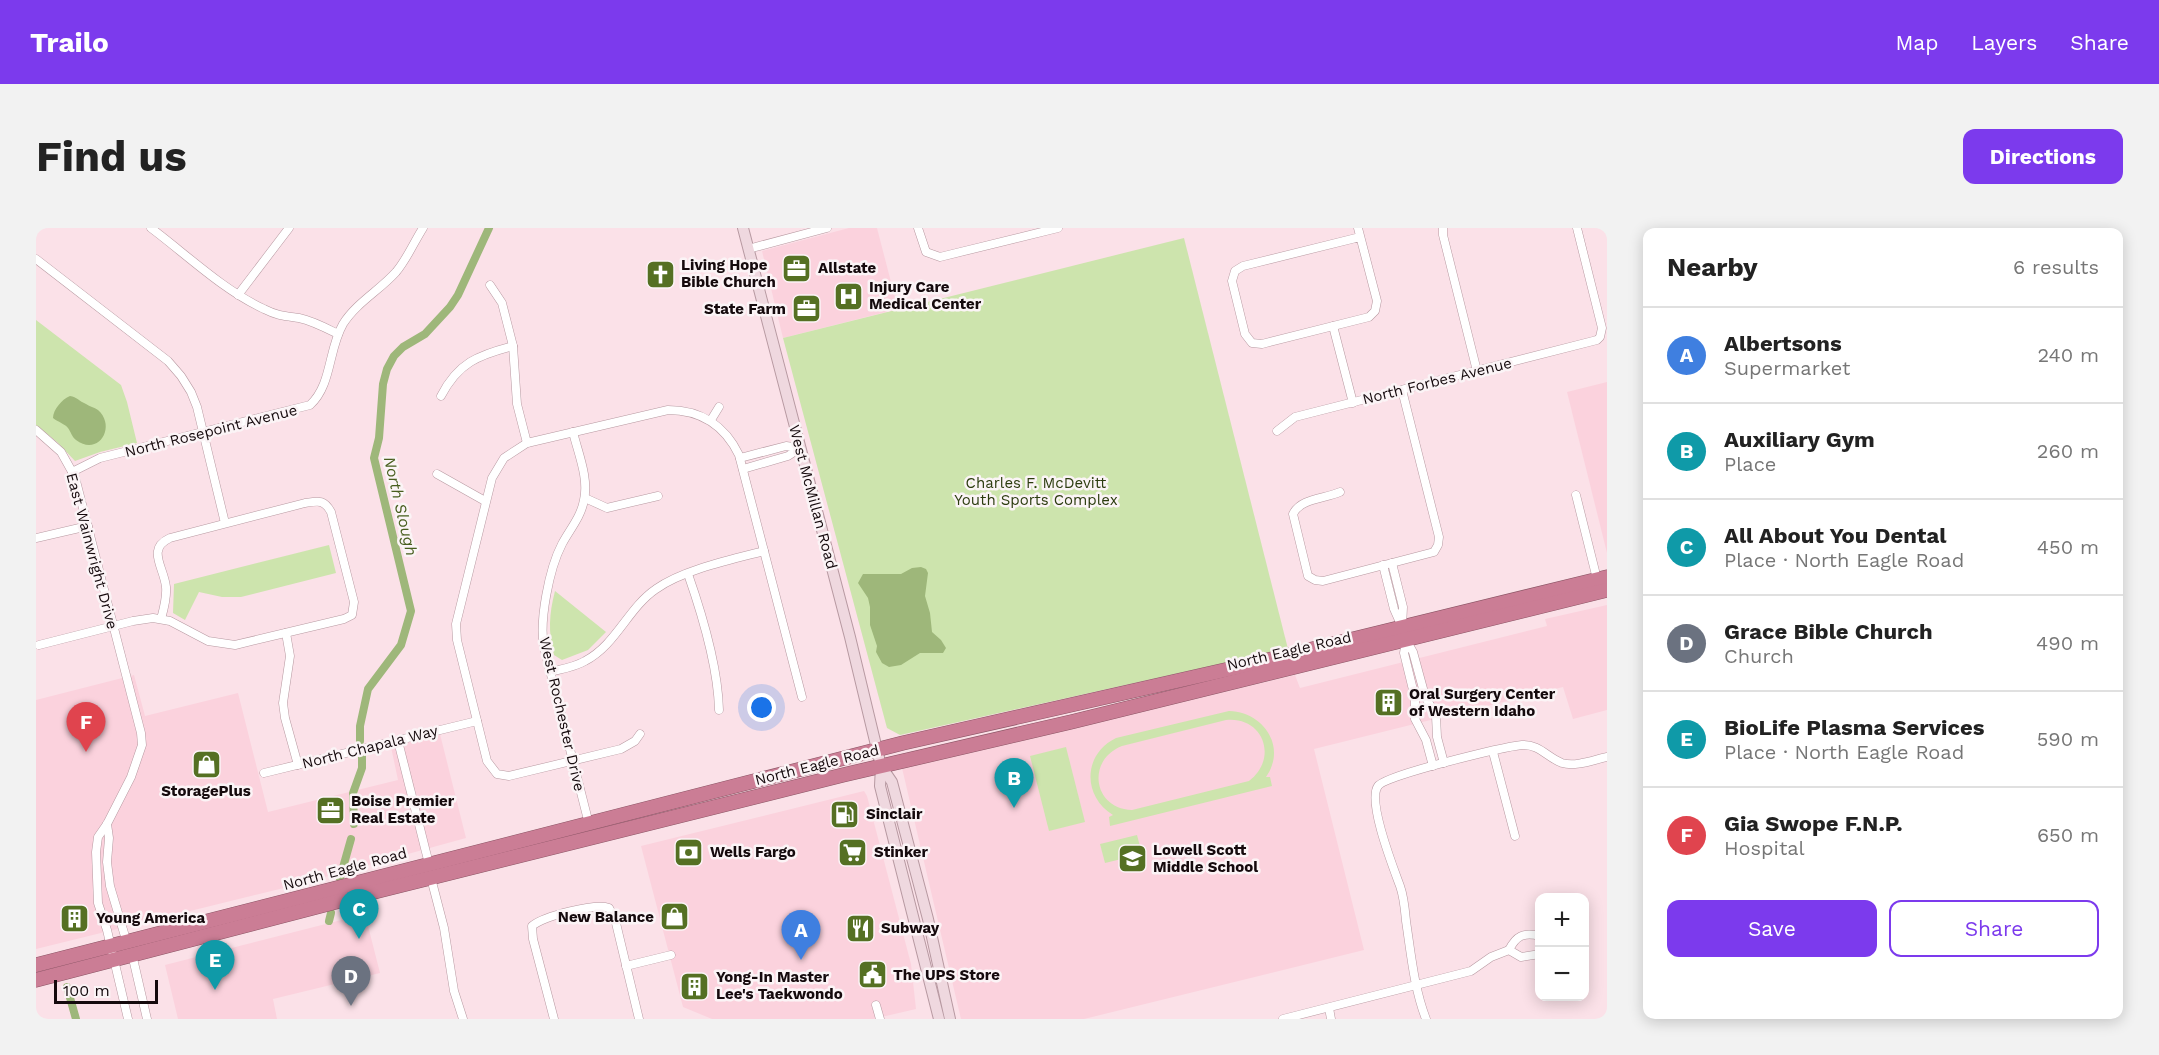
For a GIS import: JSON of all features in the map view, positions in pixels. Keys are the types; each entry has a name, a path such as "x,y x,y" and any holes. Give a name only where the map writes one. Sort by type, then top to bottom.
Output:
{"highway":[{"name":"North Eagle Road","path":"36,965 126,941 881,766 1316,662 1404,633 1602,578"},
{"name":"North Eagle Road","path":"36,980 406,884 430,871 436,872 447,867 455,858 877,750 1256,663 1607,590"}],"main road":[{"name":"West McMillan Road","path":"743,228 850,637 881,766 880,786 939,1019"},
{"name":"West McMillan Road","path":"881,766 892,782 928,919 951,1019"}],"street":[{"path":"238,295 289,228"},
{"name":"North Rosepoint Avenue","path":"72,472 100,458 310,405 321,393 338,334 356,308 396,271 423,228"},
{"path":"748,249 809,230 827,228"},
{"path":"918,228 924,248 929,255 940,257 1058,228"},
{"path":"1358,228 1377,301 1375,311 1369,317 1262,344 1252,342 1245,334 1232,281 1235,271 1243,266 1360,237"},
{"path":"1443,228 1477,371"},
{"name":"North Forbes Avenue","path":"1277,431 1295,417 1594,342 1600,337 1602,328 1577,228"},
{"path":"156,230 238,295 281,317 300,318 338,334"},
{"path":"36,259 168,361 181,376 191,392 203,432 225,523"},
{"path":"490,285 502,303 513,346 517,404 527,444"},
{"path":"1333,326 1353,403"},
{"path":"441,396 447,383 472,359 513,346"},
{"path":"1340,492 1303,503 1296,507 1293,514 1308,576 1315,580 1323,580 1434,552 1439,537 1401,390"},
{"path":"711,420 719,407"},
{"path":"640,735 621,749 509,776 497,774 487,761 457,640 456,624 492,478 499,465 512,451 527,444 668,410 692,412 711,420 727,435 740,458 802,698"},
{"name":"East Wainwright Drive","path":"36,430 61,452 72,472 88,525 141,733 142,745 131,777 98,837 96,852 98,903 111,946 128,1019"},
{"name":"West Rochester Drive","path":"573,432 584,474 585,498 578,518 558,551 544,605 542,630 550,672 589,824"},
{"path":"740,458 786,446 800,448"},
{"path":"743,469 788,456 800,448"},
{"path":"437,474 486,501"},
{"path":"1576,495 1602,578"},
{"path":"585,498 607,508 658,496"},
{"path":"39,645 153,618 161,620 170,621 207,640 235,645 344,619 352,615 354,602 327,504 322,501 305,503 161,542 157,547 166,585 166,603 161,620"},
{"path":"36,538 88,525"},
{"path":"550,672 579,664 593,657 648,595 661,585 715,564 764,550"},
{"path":"1392,563 1403,607 1404,653 1415,698 1414,719 1426,740 1433,766"},
{"path":"1383,565 1394,609 1413,652 1425,696 1436,716 1437,737 1444,763"},
{"path":"687,574 694,592 716,678 719,710"},
{"path":"286,633 290,656 283,703 298,765"},
{"name":"North Chapala Way","path":"264,773 477,721"},
{"path":"398,741 444,928 454,991 464,1019"},
{"path":"1426,1019 1416,986 1402,891 1384,842 1374,797 1378,785 1388,779 1444,763 1526,745 1537,747 1559,762 1569,764 1606,757 1607,767"},
{"path":"1493,752 1515,836"},
{"path":"107,824 109,838 107,862 110,886 132,955 147,1019"},
{"path":"554,1019 533,939 532,926 540,921 594,907 609,908 615,919 639,1019"},
{"path":"1283,1019 1471,971 1491,957 1509,951 1519,936 1535,935"},
{"path":"1509,951 1521,957 1535,955"},
{"path":"626,966 671,955"},
{"path":"876,1005 880,1019"},
{"path":"1329,1008 1331,1019"}],"shaded area":[{"path":"849,228 877,228 898,309 783,338 762,251"},
{"path":"1607,382 1607,553 1567,392"},
{"path":"70,396 98,410 103,417 106,424 105,431 98,442 91,445 76,440 67,427 53,418 59,405"},
{"path":"921,567 928,573 925,596 932,632 946,648 943,653 920,653 901,665 889,667 882,663 876,652 877,646 870,625 868,598 858,583 863,574 901,574 912,568"},
{"name":"Lowell Scott Middle School","path":"1607,605 1607,710 1573,719 1563,687 1314,749 1364,950 1084,1019 961,1019 902,768 1295,675 1300,688 1547,626 1545,619"},
{"path":"134,675 145,716 238,693 268,812 398,780 391,747 440,734 466,838 288,887 36,949 36,700"},
{"path":"864,791 911,964 916,1009 873,1019 712,1019 683,1007 641,846"},
{"path":"365,914 380,973 273,999 277,1019 178,1019 165,965"}],"green space":[{"name":"Charles F. McDevitt Youth Sports Complex","path":"1184,238 1288,649 900,735 887,728 783,338"},
{"path":"36,320 121,385 137,443 75,461 36,425"},
{"path":"329,545 336,573 241,597 222,597 199,592 185,620 173,613 174,584"},
{"path":"555,591 606,632 588,650 562,660 554,655 550,631 550,615"},
{"path":"1229,711 1242,713 1262,724 1273,743 1272,766 1266,777 1270,777 1272,786 1110,826 1109,817 1113,815 1096,797 1090,775 1097,754 1116,738","holes":["1226,720 1239,721 1257,731 1263,740 1265,751 1258,772 1249,781 1132,810 1119,808 1109,802 1102,793 1099,772 1103,762 1110,753 1122,746"]},
{"path":"1066,747 1085,822 1049,831 1030,756"},
{"path":"1137,835 1142,854 1105,863 1100,844"}],"waterway":[{"name":"North Slough","path":"360,741 360,726 368,689 401,645 411,611 374,458 379,438 383,384 394,356 403,347 425,334 450,307 458,295 489,228"},
{"name":"North Slough","path":"354,824 353,793 362,768 362,756"},
{"name":"North Slough","path":"340,878 351,839"},
{"name":"North Slough","path":"329,921 331,913"},
{"path":"67,987 76,1019"}],"place":[{"name":"Allstate","path":"797,268"},
{"name":"Living Hope Bible Church","path":"660,274"},
{"name":"Injury Care Medical Center","path":"848,296"},
{"name":"State Farm","path":"807,309"},
{"name":"Oral Surgery Center of Western Idaho","path":"1388,703"},
{"name":"Gia Swope F.N.P.","path":"86,752"},
{"name":"StoragePlus","path":"206,764"},
{"name":"Auxiliary Gym","path":"1014,808"},
{"name":"Boise Premier Real Estate","path":"330,810"},
{"name":"Sinclair","path":"845,814"},
{"name":"Wells Fargo","path":"689,852"},
{"name":"Stinker","path":"853,852"},
{"name":"Lowell Scott Middle School","path":"1132,859"},
{"name":"New Balance","path":"675,917"},
{"name":"Young America","path":"75,918"},
{"name":"Subway","path":"860,928"},
{"name":"All About You Dental","path":"359,939"},
{"name":"Albertsons","path":"801,960"},
{"name":"The UPS Store","path":"872,975"},
{"name":"Yong-In Master Lee's Taekwondo","path":"695,986"},
{"name":"BioLife Plasma Services","path":"215,990"},
{"name":"Grace Bible Church","path":"351,1006"}]}
